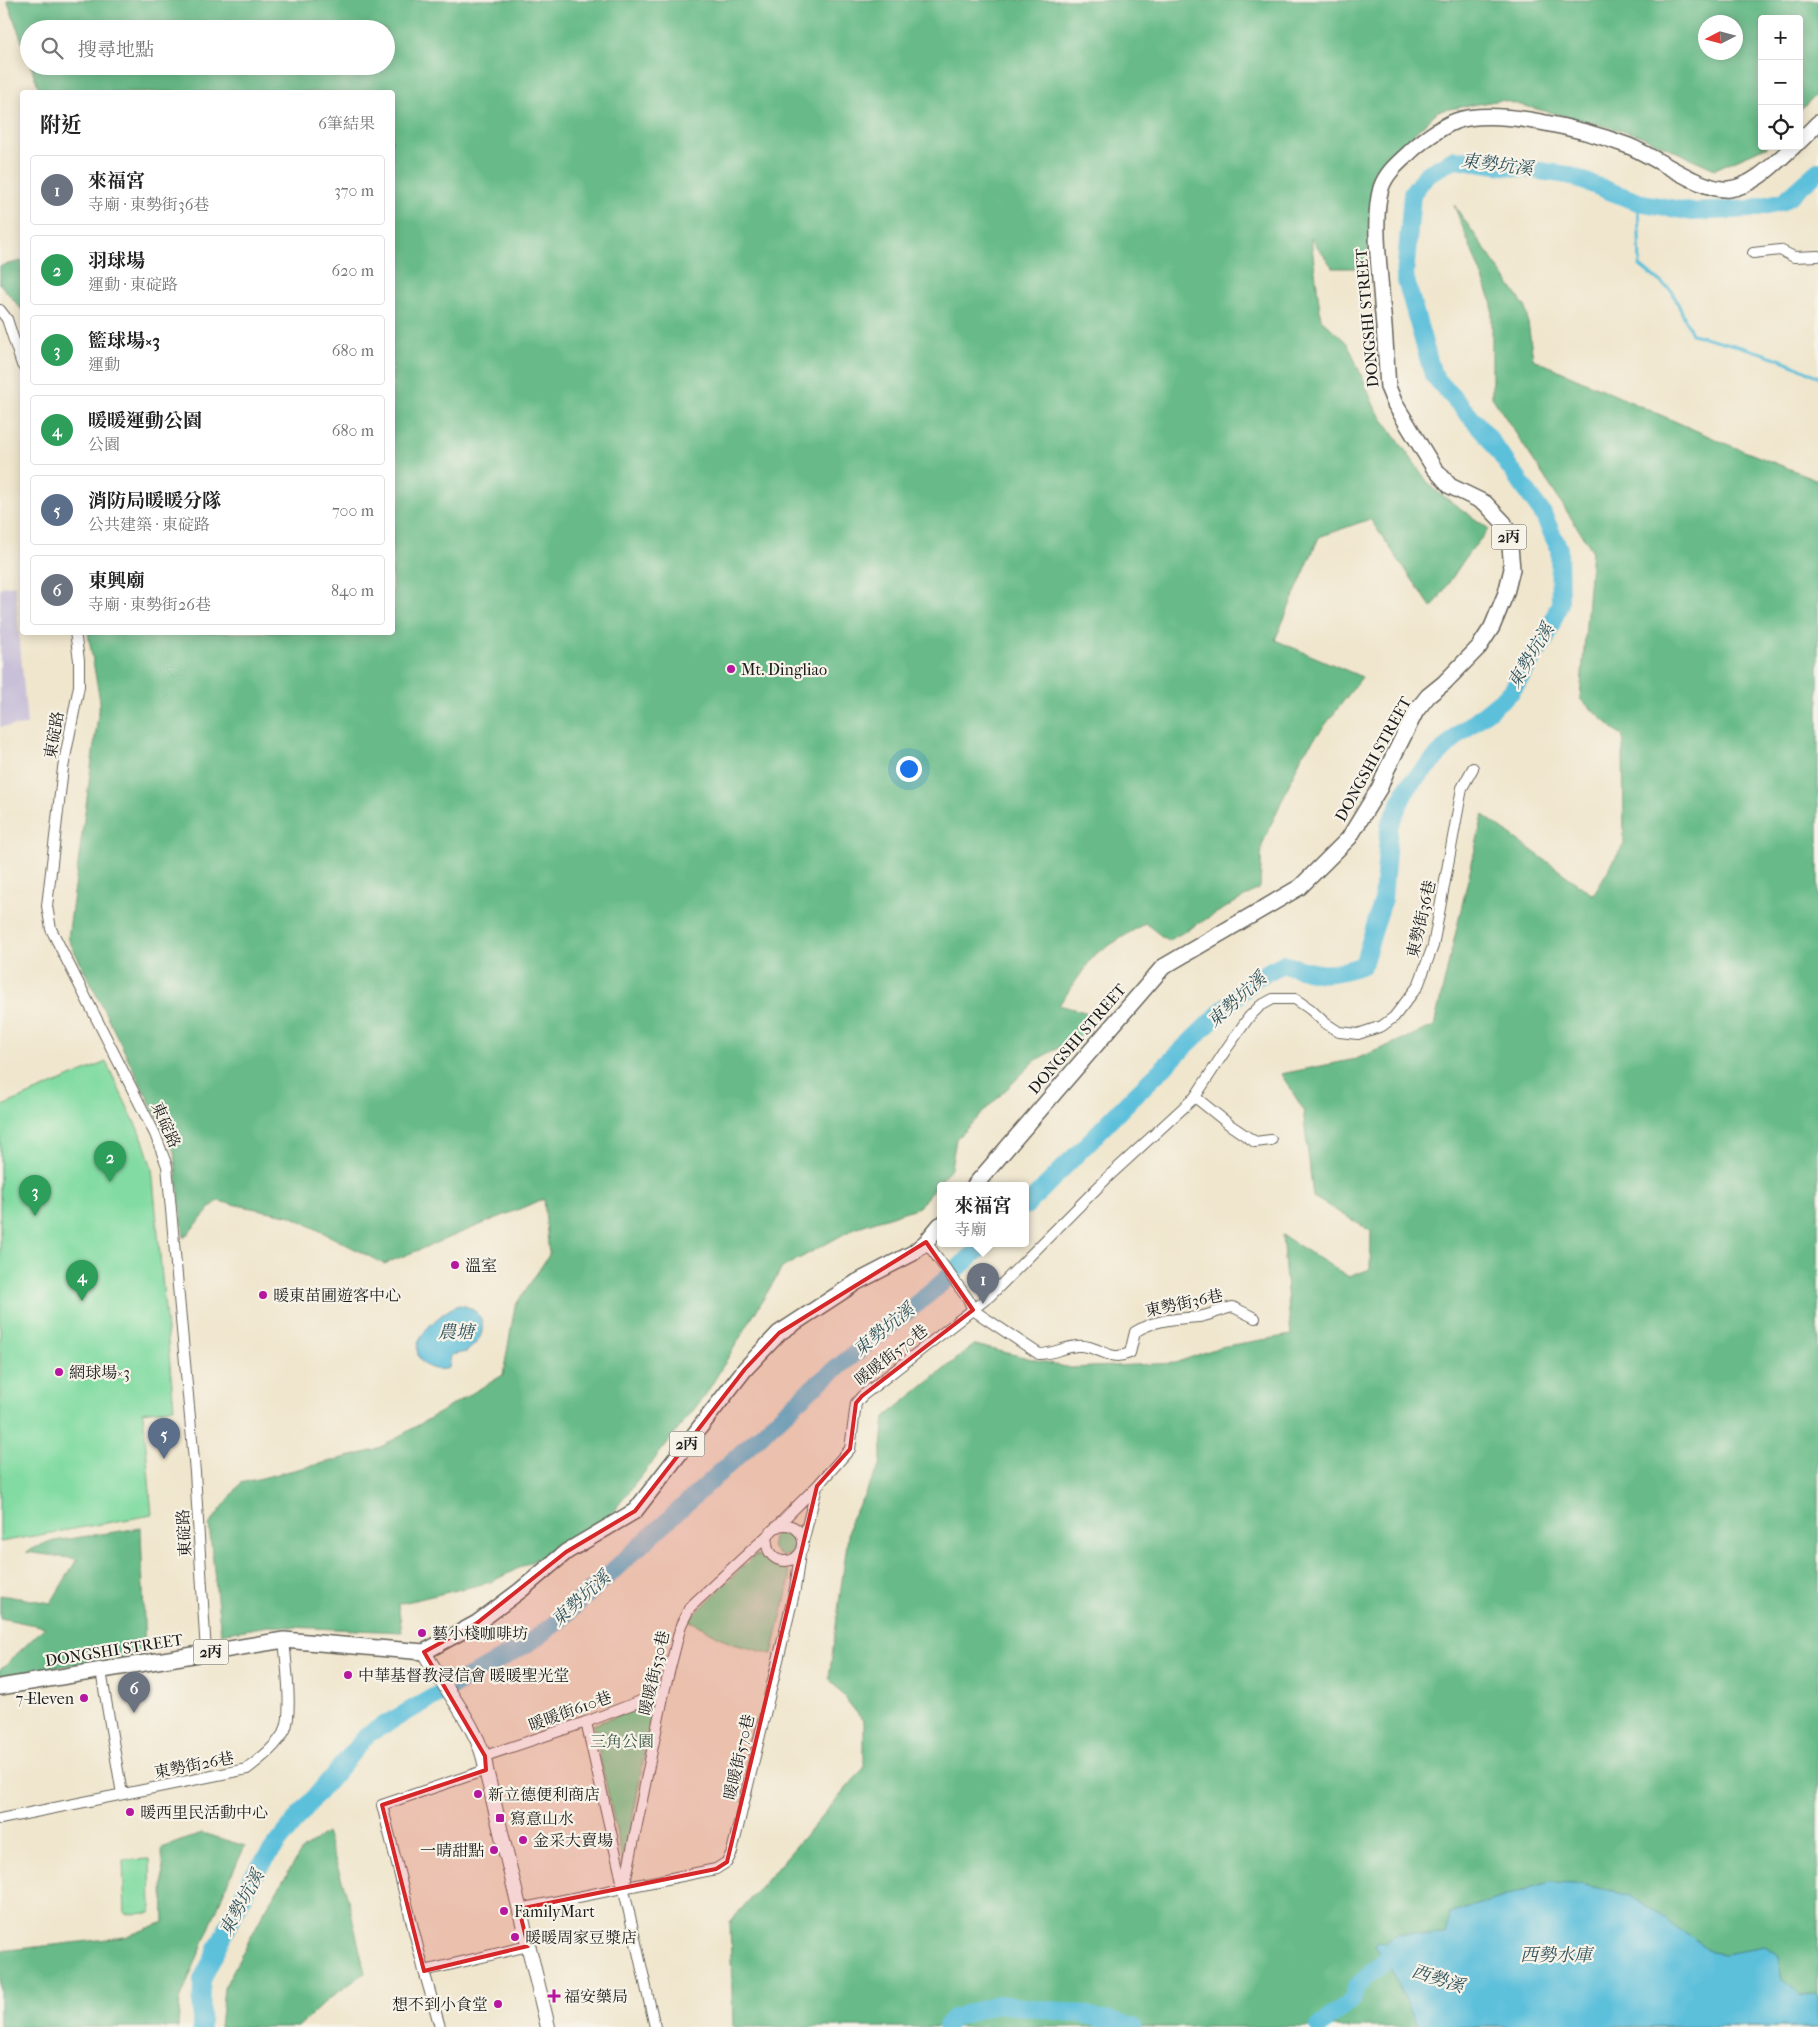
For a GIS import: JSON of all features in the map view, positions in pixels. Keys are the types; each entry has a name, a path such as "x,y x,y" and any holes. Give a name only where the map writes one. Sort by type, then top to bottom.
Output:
{"main road":[{"name":"DONGSHI STREET","path":"978,1182 1163,967 1300,887 1349,838 1380,788 1387,769 1416,712 1428,696 1444,683 1479,647 1492,627 1506,593 1512,569 1512,553 1509,535 1504,523 1485,503 1450,486 1434,468 1395,404 1388,387 1378,246 1379,201 1386,177 1413,149 1437,132 1454,122 1477,117 1498,117 1587,133 1646,153 1698,182 1728,189 1744,184 1764,172 1789,150"},
{"path":"1803,138 1818,123"},
{"name":"2丙","path":"427,1658 521,1590 566,1552 635,1511 745,1369 780,1333 857,1282 913,1253 931,1248 937,1233"},
{"name":"DONGSHI STREET","path":"0,1687 284,1640 427,1658"}],"street":[{"path":"1753,253 1780,250 1794,257 1818,256"},
{"path":"0,310 7,319 20,359"},
{"name":"東碇路","path":"75,635 79,660 79,686 64,768 46,906 52,929 151,1126 167,1166 195,1472 206,1653"},
{"name":"東勢街36巷","path":"1255,1318 1233,1307 1201,1317 1167,1320 1144,1326 1135,1332 1130,1353 1120,1358 1094,1348 1077,1346 1050,1354 1039,1354 973,1310 990,1296 1110,1175 1195,1097 1249,1017 1260,1006 1273,999 1295,999 1339,1032 1358,1034 1382,1026 1394,1017 1418,986 1433,946 1462,788 1473,768"},
{"path":"1195,1097 1255,1142 1271,1140"},
{"path":"931,1248 968,1299 973,1310"},
{"name":"暖暖街570巷","path":"817,1486 850,1449 856,1403 862,1396 973,1310"},
{"path":"817,1486 800,1554 784,1562 772,1557 766,1547 768,1535 817,1486"},
{"path":"776,1527 788,1525 794,1527 803,1542"},
{"name":"暖暖街530巷","path":"655,2027 624,1888 664,1692 681,1625 690,1607 768,1535"},
{"name":"暖暖街570巷","path":"519,1909 716,1869 727,1862 732,1852 795,1589 800,1554"},
{"name":"東勢街26巷","path":"0,1820 247,1769 260,1759 285,1730 289,1717 284,1640"},
{"path":"427,1658 463,1715 485,1756 486,1770 548,2027"},
{"path":"101,1670 122,1794"},
{"name":"暖暖街610巷","path":"485,1756 586,1722 664,1692"},
{"path":"586,1722 624,1888"},
{"path":"440,2027 382,1804 486,1770"},
{"path":"424,1971 528,1946"}],"highlighted area":[{"path":"926,1242 973,1310 862,1396 856,1403 850,1449 817,1486 727,1862 716,1869 519,1909 528,1946 424,1971 382,1805 486,1770 485,1756 424,1652 477,1623 566,1552 635,1511 745,1369 779,1333"}],"shaded area":[{"path":"15,585 27,725 0,727 0,587"}],"green space":[{"path":"7,0 1818,0 1818,68 1814,96 1803,108 1803,15 1758,15 1759,150 1715,169 1639,135 1501,100 1438,111 1373,173 1367,268 1333,268 1311,238 1321,319 1348,344 1375,408 1432,488 1489,529 1468,554 1432,608 1370,519 1319,537 1275,640 1362,677 1302,755 1262,845 1260,888 1168,941 1145,923 1094,955 1059,1005 1092,1014 1084,1034 1036,1060 956,1139 951,1168 940,1182 937,1182 937,1185 919,1207 855,1228 782,1268 706,1394 602,1526 491,1582 398,1604 402,1632 268,1626 221,1634 209,1525 241,1483 376,1450 503,1375 515,1306 549,1255 544,1199 384,1264 291,1216 217,1201 184,1238 174,1151 68,938 100,701 88,635 395,635 395,90 39,90 34,75 395,75 395,20 20,20 20,36"},
{"path":"1454,205 1526,308 1533,359 1729,445 1818,480 1818,2027 733,2027 730,1922 864,1768 864,1722 829,1678 850,1521 880,1466 885,1417 974,1345 1070,1368 1175,1363 1220,1347 1291,1335 1282,1235 1349,1277 1370,1269 1371,1231 1313,1197 1303,1109 1281,1074 1356,1059 1434,1026 1483,815 1593,895 1624,844 1623,737 1580,699 1592,550 1492,397 1492,302"},
{"path":"20,261 20,308 0,284 0,266"},
{"path":"106,1062 143,1140 152,1168 174,1408 143,1412 152,1515 0,1542 0,1107"},
{"path":"141,1528 145,1654 0,1676 0,1670 45,1627 0,1618 0,1595 51,1603 77,1559 26,1552 48,1542"},
{"path":"785,1530 794,1534 798,1543 794,1552 785,1556 776,1552 772,1543 776,1534"},
{"path":"757,1555 788,1571 790,1579 772,1654 730,1643 689,1620 752,1557"},
{"name":"三角公園","path":"654,1702 624,1867 593,1725"},
{"path":"202,1833 245,1846 228,1882 180,2000 178,2027 0,2027 0,1951 125,1937 164,1922 162,1848"},
{"path":"326,1833 347,1895 365,1973 326,2001 298,2027 220,2027 224,1988 265,1910 302,1850"},
{"path":"150,1859 151,1913 125,1914 123,1860"}],"water":[{"name":"農塘","path":"460,1305 466,1306 479,1316 482,1326 480,1337 466,1352 451,1355 449,1368 436,1369 429,1367 420,1360 418,1354 417,1348 421,1336 436,1319"},
{"name":"西勢水庫","path":"1550,1882 1574,1883 1628,1894 1712,1952 1724,1954 1766,1947 1779,1956 1783,1980 1801,1995 1818,1994 1818,2027 1418,2027 1398,1983 1375,1945 1379,1942 1386,1943 1401,1933 1428,1936 1445,1935 1449,1914"}],"waterway":[{"name":"東勢坑溪","path":"1029,1203 1134,1096 1256,978 1283,964 1323,974 1340,972 1363,965 1383,900 1389,826 1408,786 1458,735 1511,692 1546,638 1560,603 1559,549 1543,514 1486,434 1433,375 1405,277 1412,194 1427,174 1455,159 1568,175 1638,202 1692,212 1750,209 1784,201 1818,171"},
{"path":"1638,202 1640,266 1672,291 1692,334 1773,357 1818,377"},
{"name":"東勢坑溪","path":"201,2027 202,1980 253,1875 299,1816 368,1734 532,1641 557,1622 811,1389 936,1288 982,1247"},
{"name":"西勢溪","path":"1319,2027 1352,2000 1356,1987 1384,1961"},
{"name":"西勢溪","path":"946,2027 953,2018 997,2004 1083,2014 1133,2027"}],"place":[{"name":"Mt. Dingliao","path":"731,669"},
{"name":"羽球場","path":"110,1182"},
{"name":"籃球場×3","path":"35,1216"},
{"name":"溫室","path":"455,1265"},
{"name":"暖東苗圃遊客中心","path":"263,1295"},
{"name":"暖暖運動公園","path":"82,1301"},
{"name":"來福宮","path":"983,1304"},
{"name":"網球場×3","path":"59,1372"},
{"name":"消防局暖暖分隊","path":"164,1459"},
{"name":"藝小棧咖啡坊","path":"422,1633"},
{"name":"中華基督教浸信會 暖暖聖光堂","path":"348,1675"},
{"name":"7-Eleven","path":"84,1698"},
{"name":"東興廟","path":"134,1713"},
{"name":"新立德便利商店","path":"478,1794"},
{"name":"暖西里民活動中心","path":"130,1812"},
{"name":"寫意山水","path":"500,1818"},
{"name":"金采大賣場","path":"523,1840"},
{"name":"一晴甜點","path":"494,1850"},
{"name":"FamilyMart","path":"504,1911"},
{"name":"暖暖周家豆漿店","path":"515,1937"},
{"name":"福安藥局","path":"554,1996"},
{"name":"想不到小食堂","path":"498,2004"}]}
